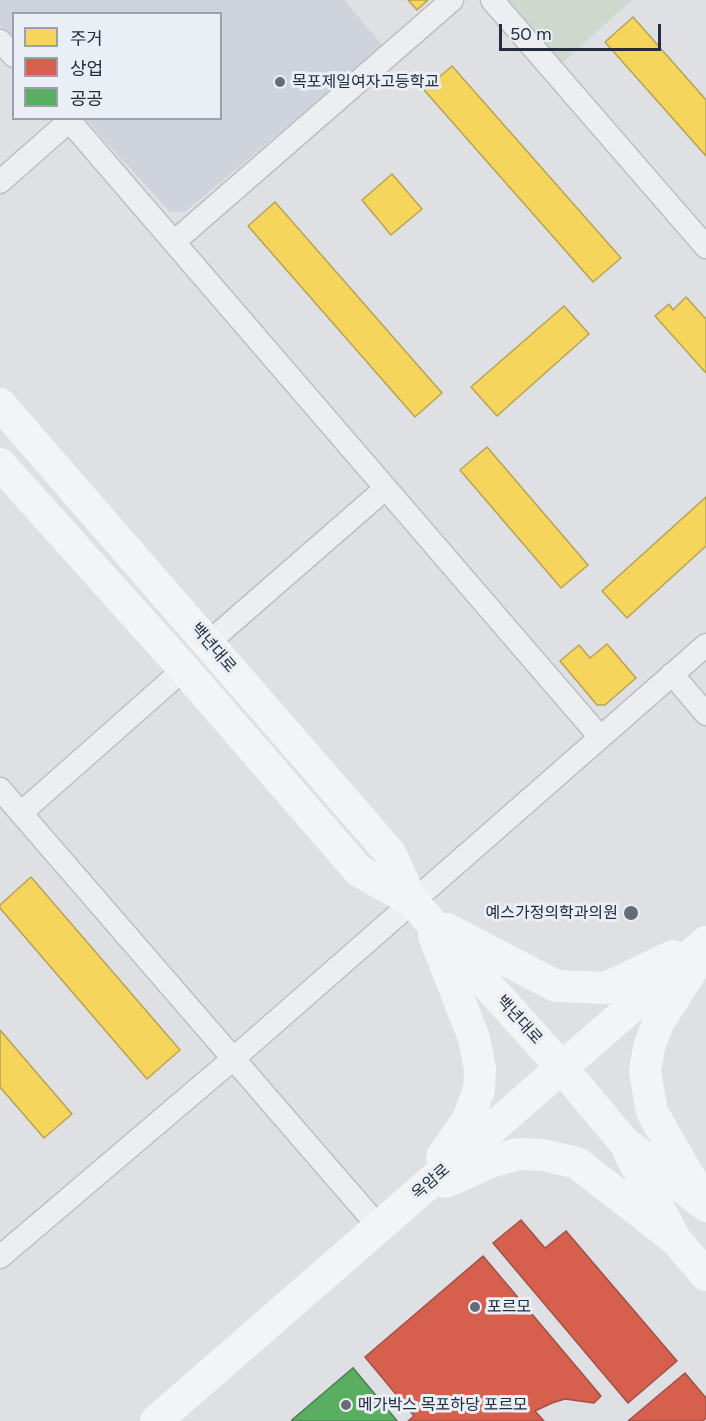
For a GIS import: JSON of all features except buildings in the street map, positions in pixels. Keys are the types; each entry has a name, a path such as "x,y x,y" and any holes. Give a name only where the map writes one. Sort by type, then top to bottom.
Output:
{"street":[{"path":"174,242 452,0"},
{"path":"492,0 706,247"},
{"path":"0,41 12,54"},
{"path":"0,182 68,120 600,737"},
{"name":"백년대로","path":"0,404 390,853 420,910 562,1068 623,1141 675,1239 706,1275"},
{"name":"백년대로","path":"0,464 184,669 359,871 420,910"},
{"path":"208,643 386,488"},
{"path":"0,1257 233,1059 420,910 600,737 706,645"},
{"path":"21,813 184,669"},
{"path":"672,674 706,714"},
{"path":"0,789 379,1227"},
{"path":"420,910 556,986 580,989 606,988 706,941"},
{"path":"416,1195 468,1119 478,1090 480,1070 474,1038 420,910"},
{"name":"옥암로","path":"156,1421 706,941"},
{"path":"706,947 658,1023 649,1047 645,1071 652,1112 706,1206"},
{"name":"백년대로","path":"623,1141 706,1206"},
{"path":"416,1195 493,1161 518,1154 543,1155 576,1163 675,1239"}],"shaded area":[{"name":"목포제일여자고등학교","path":"0,0 344,0 383,46 185,212 170,212 86,120 222,120 222,12 12,12 12,38 0,25"},
{"path":"499,0 632,0 561,64"}],"place":[{"name":"목포제일여자고등학교","path":"280,82"},
{"name":"예스가정의학과의원","path":"631,913"},
{"name":"포르모","path":"475,1307"},
{"name":"메가박스 목포하당 포르모","path":"346,1405"}]}
